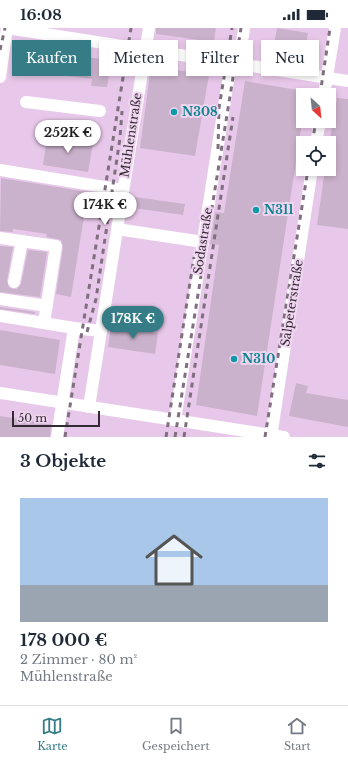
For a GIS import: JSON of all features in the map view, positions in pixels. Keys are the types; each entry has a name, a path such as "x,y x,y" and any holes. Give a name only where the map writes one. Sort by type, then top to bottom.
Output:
{"street":[{"path":"0,77 7,28 99,41"},
{"name":"Mühlenstraße","path":"147,40 149,28"},
{"name":"Sodastraße","path":"241,40 244,28"},
{"path":"325,88 335,28"},
{"path":"253,66 348,81"},
{"name":"Mühlenstraße","path":"89,407 141,76"},
{"name":"Sodastraße","path":"175,420 203,242 233,76"},
{"path":"26,102 100,111"},
{"path":"0,170 123,190"},
{"name":"Salpeterstraße","path":"271,436 311,176"},
{"path":"117,229 203,242"},
{"path":"0,238 56,246 44,323"},
{"path":"14,282 22,241"},
{"path":"0,299 47,306"},
{"path":"0,316 101,331"},
{"path":"57,437 74,328"},
{"path":"0,393 284,437"}],"shaded area":[{"path":"0,28 348,28 348,437 0,437"}],"building":[{"path":"156,28 216,28 214,40 200,40 156,34"},
{"path":"277,28 308,33 307,40 275,40"},
{"path":"91,58 99,59 99,76 109,76 107,87 91,86 92,79 67,76 91,76"},
{"name":"N308","path":"178,70 186,71 186,76 209,76 195,156 140,148 150,76 178,76"},
{"path":"245,81 296,90 296,128 301,128 300,136 296,136 296,162 257,416 196,405 219,245 210,244 215,212 224,213"},
{"path":"337,98 348,99 348,229 317,225 324,176 336,176 336,136 331,136 332,128 336,128"},
{"path":"47,137 93,144 88,172 43,165"},
{"path":"1,178 88,192 71,297 56,294 63,247 61,240 46,237 47,234 13,229 13,232 0,231"},
{"path":"135,197 185,204 183,215 134,208"},
{"path":"0,246 13,247 7,281 9,287 13,289 17,289 21,284 28,250 47,252 40,297 0,292"},
{"path":"0,307 35,312 35,314 0,309"},
{"path":"111,325 158,333 155,354 108,347"},
{"path":"0,330 60,340 55,374 0,365"},
{"path":"296,383 308,386 306,393 348,400 348,427 289,416"},
{"path":"0,416 51,424 50,437 0,437"}],"railway":[{"path":"0,50 5,28"},
{"path":"65,437 131,28"},
{"path":"218,149 219,108 232,28"},
{"path":"175,437 241,28"},
{"path":"321,88 330,28"},
{"path":"87,332 96,299 120,138 122,111"},
{"path":"184,437 233,117"},
{"path":"313,136 315,128"},
{"path":"265,437 307,176"},
{"path":"166,437 194,257"}],"place":[{"name":"N308","path":"174,112"},
{"name":"N311","path":"256,210"},
{"name":"N310","path":"234,359"}]}
